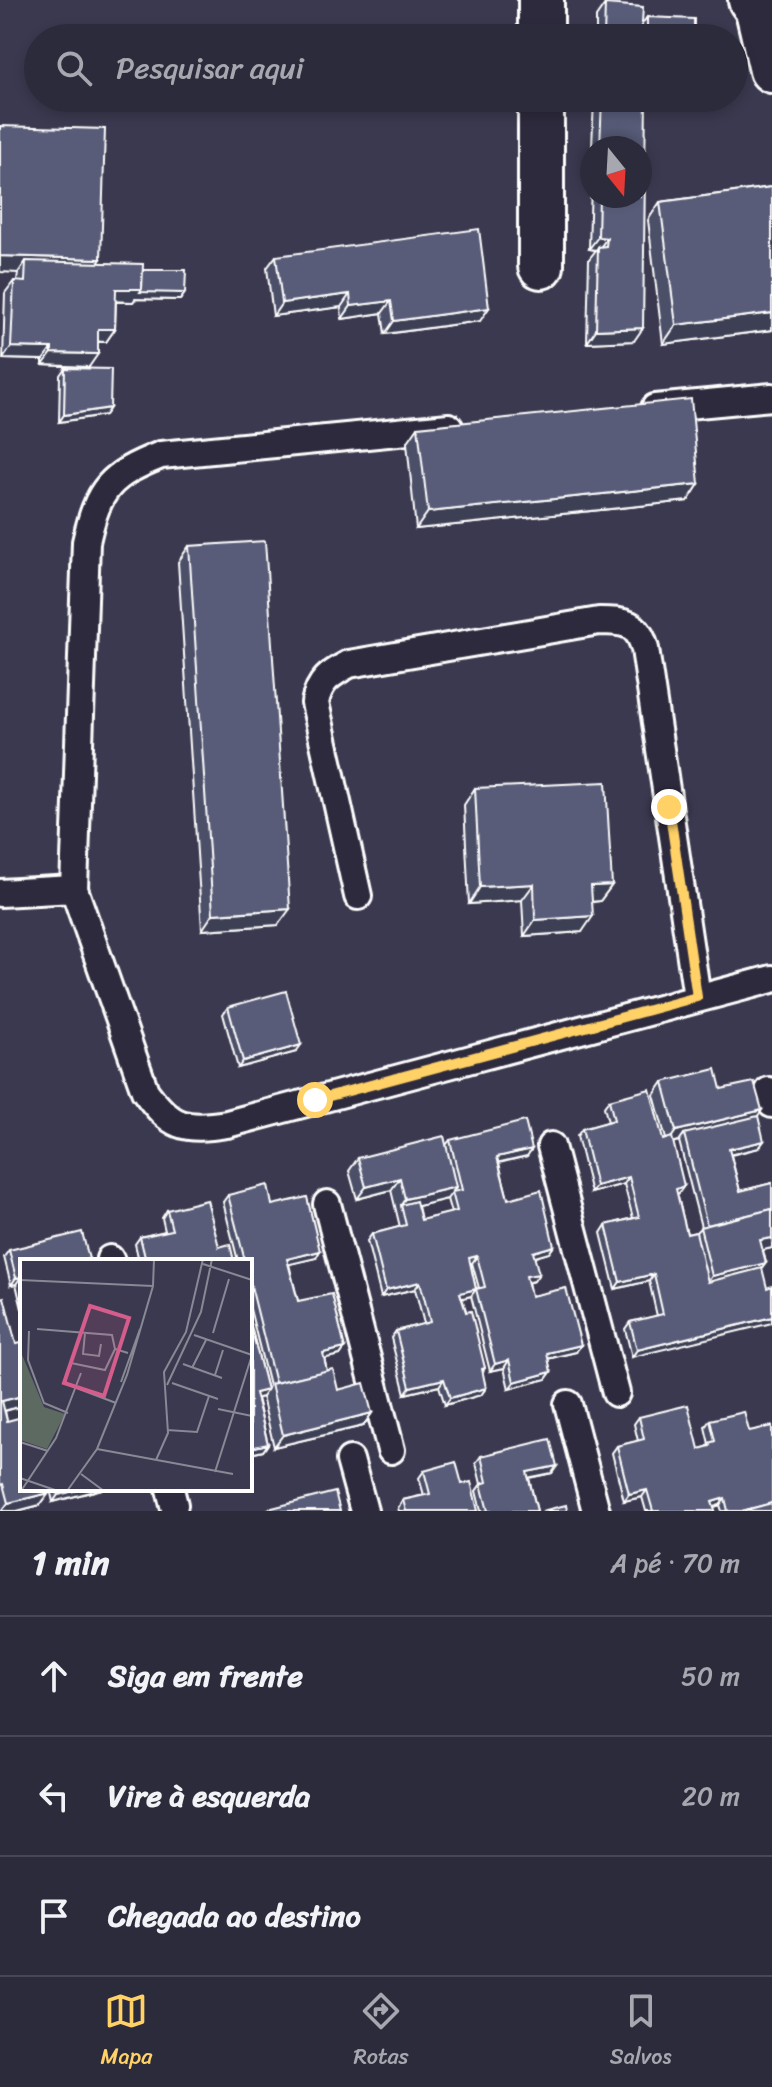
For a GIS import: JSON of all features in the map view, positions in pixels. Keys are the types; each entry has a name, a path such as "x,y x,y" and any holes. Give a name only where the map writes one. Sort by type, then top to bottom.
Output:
{"street":[{"path":"541,0 541,24"},
{"path":"751,0 758,10 772,70"},
{"path":"541,112 541,266"}],"lane":[{"path":"631,410 772,397"},
{"path":"474,425 161,455 131,466 106,487 93,511 86,542 74,889 145,1091 161,1113 177,1125 201,1128 227,1124 772,979"},
{"path":"358,896 315,703 323,679 349,664 599,621 618,621 632,626 641,634 645,649 697,997"},
{"path":"0,893 74,889"},
{"path":"551,1146 616,1393"},
{"path":"327,1204 391,1450"},
{"path":"568,1404 596,1511"},
{"path":"350,1460 364,1511"}],"building":[{"path":"605,4 643,7 642,24 604,24"},
{"path":"647,17 694,19 694,24 647,24"},
{"path":"601,112 646,112 646,136 600,136"},
{"path":"0,126 105,129 101,259 0,256"},
{"path":"772,187 772,313 676,325 660,202"},
{"path":"599,208 645,208 643,328 596,330 598,247 606,246 607,238 598,237"},
{"path":"479,229 489,308 394,321 391,301 351,306 350,294 282,303 276,256"},
{"path":"26,261 143,264 142,289 116,289 115,329 98,329 98,354 52,353 52,348 11,347 14,281 25,282"},
{"path":"143,270 186,270 185,293 140,292"},
{"path":"65,368 111,369 110,408 64,415"},
{"path":"691,399 699,484 428,512 418,427"},
{"path":"265,541 290,909 213,914 189,546"},
{"path":"606,782 612,885 591,886 593,916 535,920 534,884 480,887 475,788"},
{"path":"286,991 301,1045 243,1061 228,1007"},
{"path":"716,1069 721,1089 754,1082 762,1110 676,1131 663,1082"},
{"path":"650,1089 663,1140 672,1137 684,1186 676,1189 687,1234 696,1232 708,1282 762,1268 767,1288 772,1286 772,1317 637,1350 630,1322 663,1314 654,1274 620,1282 606,1225 639,1217 629,1177 596,1186 582,1129 614,1120 609,1100"},
{"path":"758,1116 764,1141 729,1149 740,1191 772,1183 772,1209 707,1225 684,1134"},
{"path":"525,1121 532,1149 497,1157 508,1199 541,1190 554,1246 533,1252 539,1274 526,1276 531,1296 566,1288 581,1345 547,1353 551,1372 514,1382 509,1360 495,1364 476,1289 460,1293 466,1312 471,1311 485,1368 482,1369 486,1388 450,1398 444,1379 410,1387 396,1331 430,1322 425,1301 420,1282 386,1290 372,1234 406,1225 401,1205 416,1201 421,1220 457,1211 452,1192 462,1190 450,1140","holes":["477,1256 485,1287 476,1289 469,1258"]},
{"path":"444,1136 456,1187 405,1199 400,1178 366,1187 358,1158"},
{"path":"268,1185 272,1205 307,1197 320,1251 287,1259 298,1301 332,1294 345,1348 323,1353 327,1371 275,1383 252,1290 252,1259 244,1259 228,1195"},
{"path":"207,1200 219,1247 230,1244 234,1259 146,1259 140,1237 172,1230 167,1210"},
{"path":"772,1209 772,1238 760,1240 766,1263 712,1276 700,1227"},
{"path":"82,1232 89,1259 20,1259 20,1277 16,1278 9,1250"},
{"path":"4,1297 16,1344 20,1343 20,1396 2,1401 7,1421 20,1418 20,1491 49,1493 8,1503 3,1484 0,1485 0,1298"},
{"path":"252,1331 267,1390 255,1393 268,1444 252,1448"},
{"path":"333,1369 338,1390 364,1383 372,1413 283,1435 271,1384"},
{"path":"688,1405 699,1449 715,1441 710,1420 744,1412 749,1431 772,1426 772,1503 742,1511 728,1511 725,1498 712,1502 715,1511 653,1511 647,1490 629,1494 617,1446 644,1439 639,1417"},
{"path":"550,1439 557,1466 527,1472 537,1511 488,1511 481,1484 487,1482 481,1456"},
{"path":"456,1462 462,1484 471,1482 478,1511 406,1511 403,1500 430,1494 424,1471"},
{"path":"335,1492 340,1511 268,1511 268,1509"},
{"path":"772,1503 772,1511 742,1511"},
{"path":"566,1505 567,1511 542,1511"}],"route":[{"path":"315,1100 697,997 669,807"}]}
